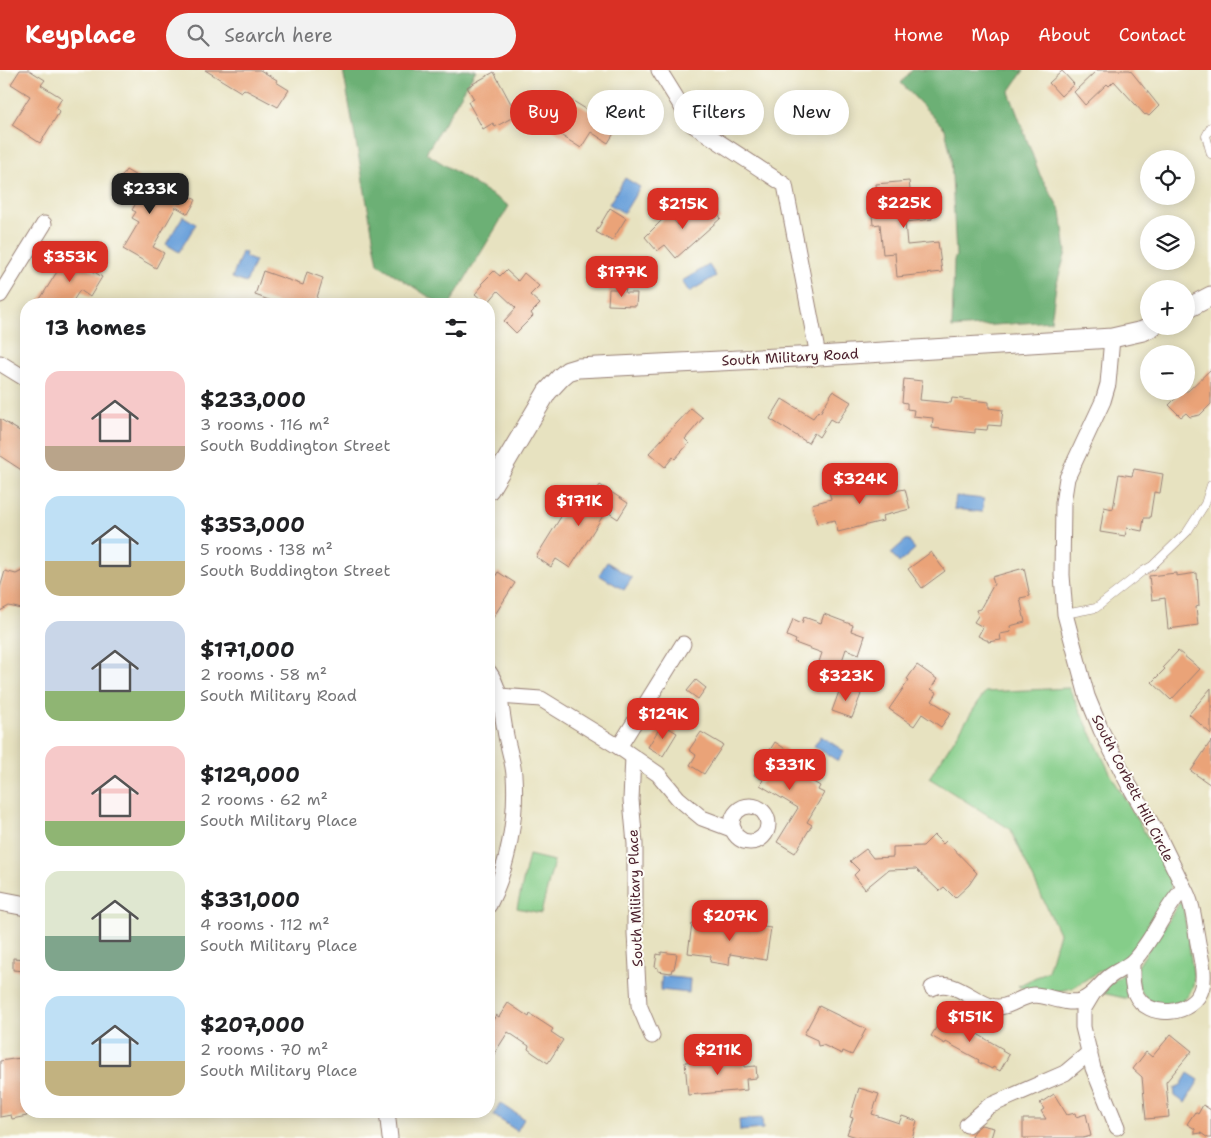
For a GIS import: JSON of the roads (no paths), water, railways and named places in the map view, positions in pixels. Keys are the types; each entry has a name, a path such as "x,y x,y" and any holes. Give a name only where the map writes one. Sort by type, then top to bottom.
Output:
{"street":[{"path":"659,70 694,125 785,185 818,356"},
{"path":"0,294 44,224"},
{"path":"1195,305 1211,296"},
{"name":"South Military Road","path":"495,480 547,392 568,372 578,368 1112,338 1140,333"},
{"name":"South Corbett Hill Circle","path":"1112,338 1108,384 1067,478 1063,503 1062,574 1065,614 1086,696 1128,785 1158,834 1190,900 1206,958 1199,993 1188,1007 1176,1011 1155,1009 1138,999 1133,988 1132,963"},
{"path":"0,362 20,375"},
{"path":"618,747 683,644"},
{"path":"495,683 500,696 514,774 507,860 495,893"},
{"path":"500,696 541,699 658,774 678,798 702,818 734,830"},
{"name":"South Military Place","path":"634,757 631,800 635,844 635,932 639,1005 652,1036"},
{"path":"1117,1127 1093,1068 1082,1019 1083,1010 1092,995 1108,977 1132,963 1149,941 1174,899 1184,888"},
{"path":"0,901 20,905"},
{"path":"932,988 938,984 947,985 989,1006 999,1007 1014,1003 1028,996 1038,995 1067,1002 1080,1001 1092,995"},
{"path":"966,1125 989,1106 1065,1072 1090,1052"},
{"path":"388,1118 390,1138"}],"lane":[{"path":"1211,127 1206,136 1211,154"},
{"path":"1065,614 1096,608 1142,571 1152,566 1187,532 1205,504 1211,485"}],"water":[{"path":"625,178 640,187 624,213 609,204"},
{"path":"183,216 196,224 179,252 166,244"},
{"path":"242,252 246,253 245,257 255,261 246,283 232,278"},
{"path":"709,265 716,276 689,292 682,281"},
{"path":"956,496 984,499 982,512 954,509"},
{"path":"907,539 915,549 899,563 891,553"},
{"path":"607,562 632,578 624,590 599,575"},
{"path":"821,736 844,751 838,761 814,746"},
{"path":"662,976 690,979 689,993 660,990"},
{"path":"1188,1073 1199,1080 1185,1103 1175,1096 1174,1088 1181,1085"},
{"path":"500,1103 524,1119 517,1131 495,1116 495,1112"},
{"path":"762,1118 763,1129 740,1131 739,1120"}]}
